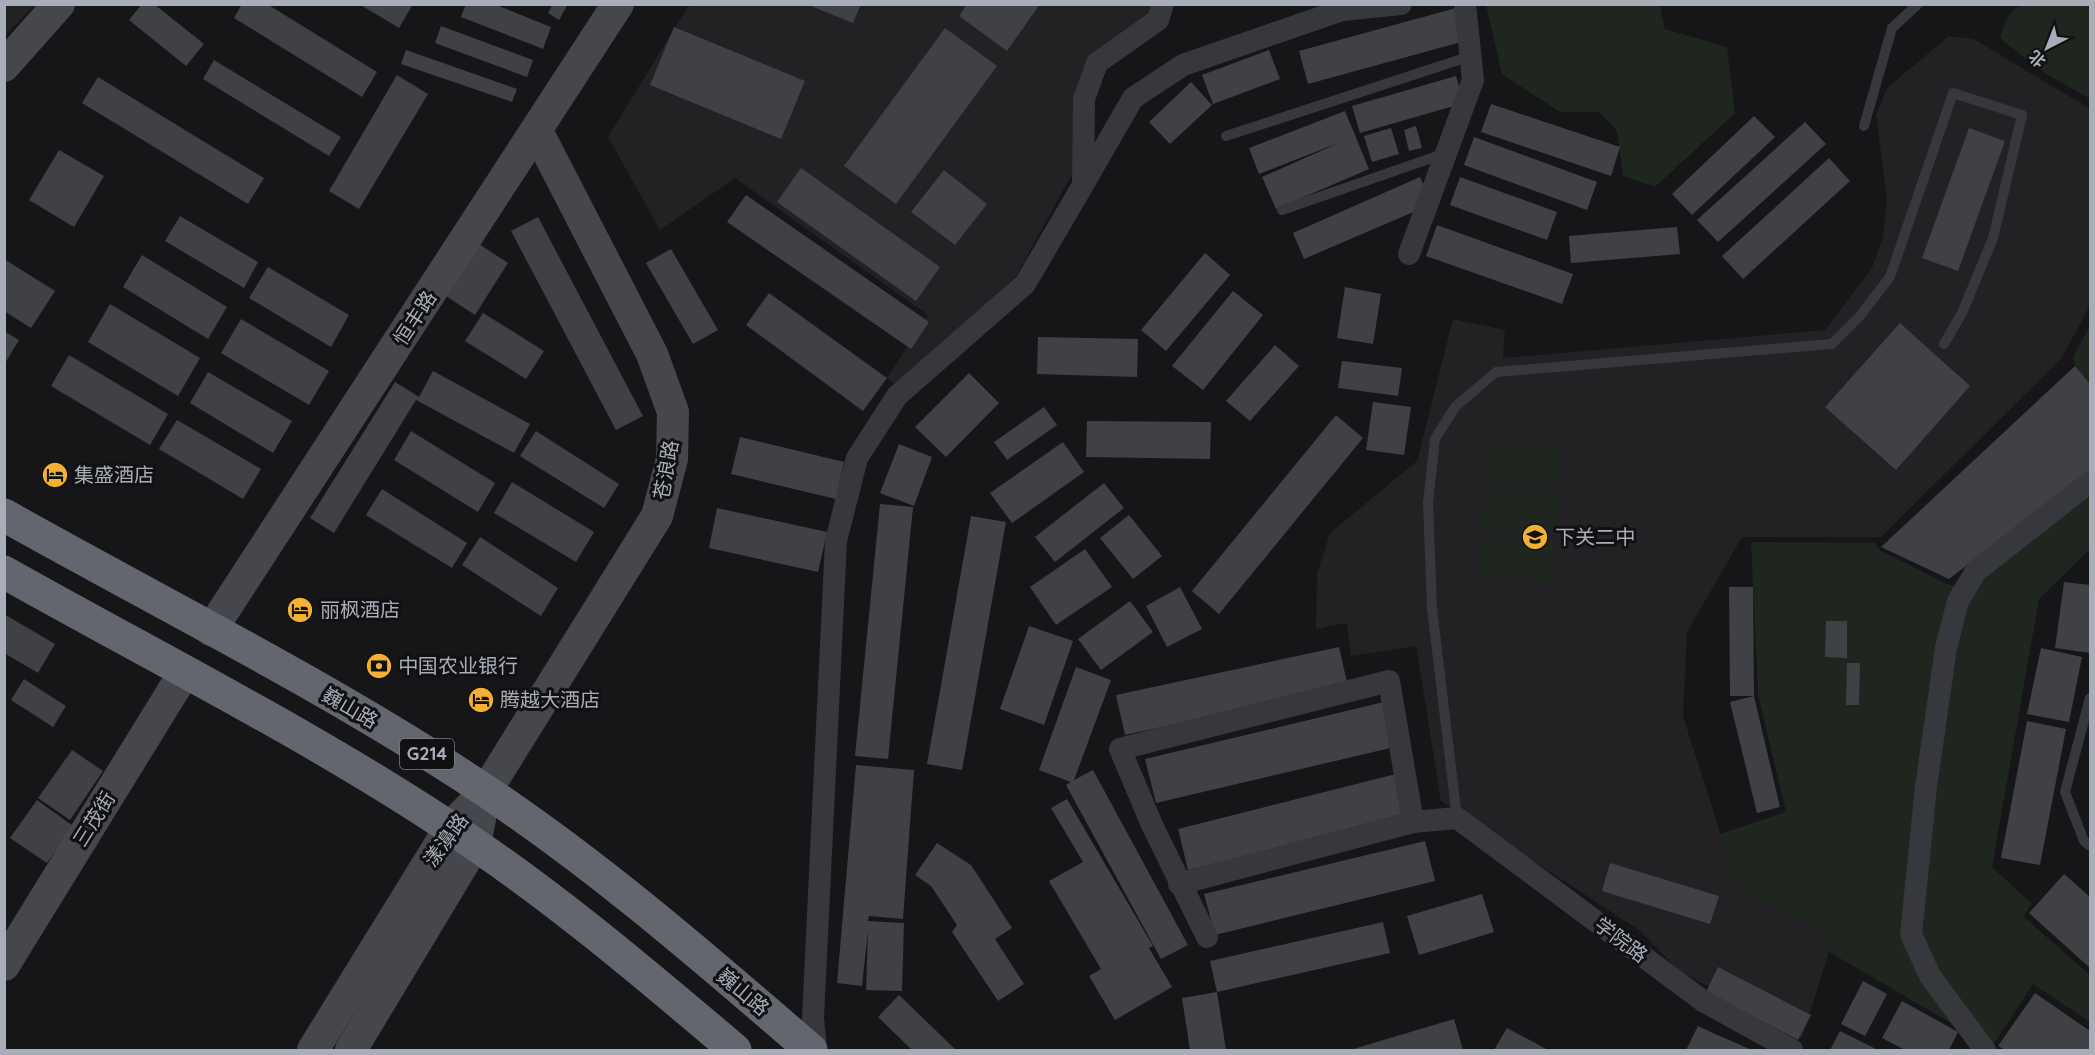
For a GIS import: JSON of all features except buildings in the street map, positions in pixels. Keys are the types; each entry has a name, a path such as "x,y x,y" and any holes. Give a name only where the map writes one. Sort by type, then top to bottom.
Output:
{"highway":[{"name":"巍山路","path":"4,515 387,729 486,791 617,888 811,1050"},
{"name":"G214","path":"4,572 339,759 463,836 558,904 716,1044"}],"street":[{"path":"8,56 59,4"},
{"name":"恒丰路","path":"211,630 618,4"},
{"path":"1083,185 1084,99 1097,63 1158,21 1163,4"},
{"path":"816,1050 813,1018 836,541 857,458 897,396 1024,284 1133,98 1183,65 1342,10 1401,4"},
{"path":"1409,254 1473,80 1465,4"},
{"name":"苍浪路","path":"486,791 657,516 672,459 673,412 652,354 537,131"},
{"path":"1985,1050 1930,976 1911,934 1926,787 1946,648 1958,601 1976,571 2091,482"},
{"name":"三茂街","path":"4,965 184,673"},
{"path":"1206,937 1179,884 1128,772 1120,749 1389,681 1413,822"},
{"name":"漾濞路","path":"351,1050 486,791"},
{"path":"1179,884 1413,822 1457,818"},
{"name":"学院路","path":"1457,818 1703,1001 1792,1050"},
{"name":"漾濞路","path":"313,1050 463,836"}],"lane":[{"path":"1864,126 1893,28 1913,6"},
{"path":"1226,136 1471,56"},
{"path":"1457,818 1432,608 1428,503 1435,439 1455,407 1496,372 1832,345 1890,277 1953,93 2022,115 1993,238 1962,314 1944,344"},
{"path":"1282,210 1446,153"},
{"path":"2091,698 2065,792 2084,841 2091,846"}],"shaded area":[{"path":"2026,4 2090,5 2090,99 2043,72 2000,38 2011,13"},
{"path":"4,5 35,5 5,35"},
{"path":"689,5 1156,5 1152,13 1092,62 1077,165 1016,276 898,387 887,378 928,315 735,178 660,230 608,137"},
{"path":"1486,5 1660,5 1665,29 1727,47 1735,113 1655,187 1623,176 1617,131 1599,112 1560,112 1502,74"},
{"name":"下关二中","path":"1949,36 1974,39 2090,109 2090,305 2062,358 1881,537 1742,537 1687,632 1683,716 1738,888 1821,932 1829,952 1802,1038 1678,970 1639,930 1441,801 1416,646 1351,656 1347,623 1316,629 1317,574 1330,533 1417,461 1453,319 1505,330 1503,358 1825,330 1872,268 1883,237 1887,201 1876,114 1887,88"},
{"path":"2090,326 2090,384 2075,366 2073,357"},
{"path":"1486,443 1560,445 1559,485 1485,483"},
{"path":"1483,489 1558,492 1557,532 1482,530"},
{"path":"2090,492 2090,549 2039,599 1992,867 2032,904 2023,916 2090,975 2090,1022 2033,984 1992,1047 1829,952 1821,932 1738,889 1720,834 1786,812 1758,695 1751,542 1875,543 1881,551 1949,585 1973,587"},
{"path":"1481,539 1556,541 1555,581 1480,579"}],"place":[{"name":"集盛酒店","path":"55,475"},
{"name":"下关二中","path":"1535,537"},
{"name":"丽枫酒店","path":"300,610"},
{"name":"中国农业银行","path":"379,666"},
{"name":"腾越大酒店","path":"481,700"}]}
